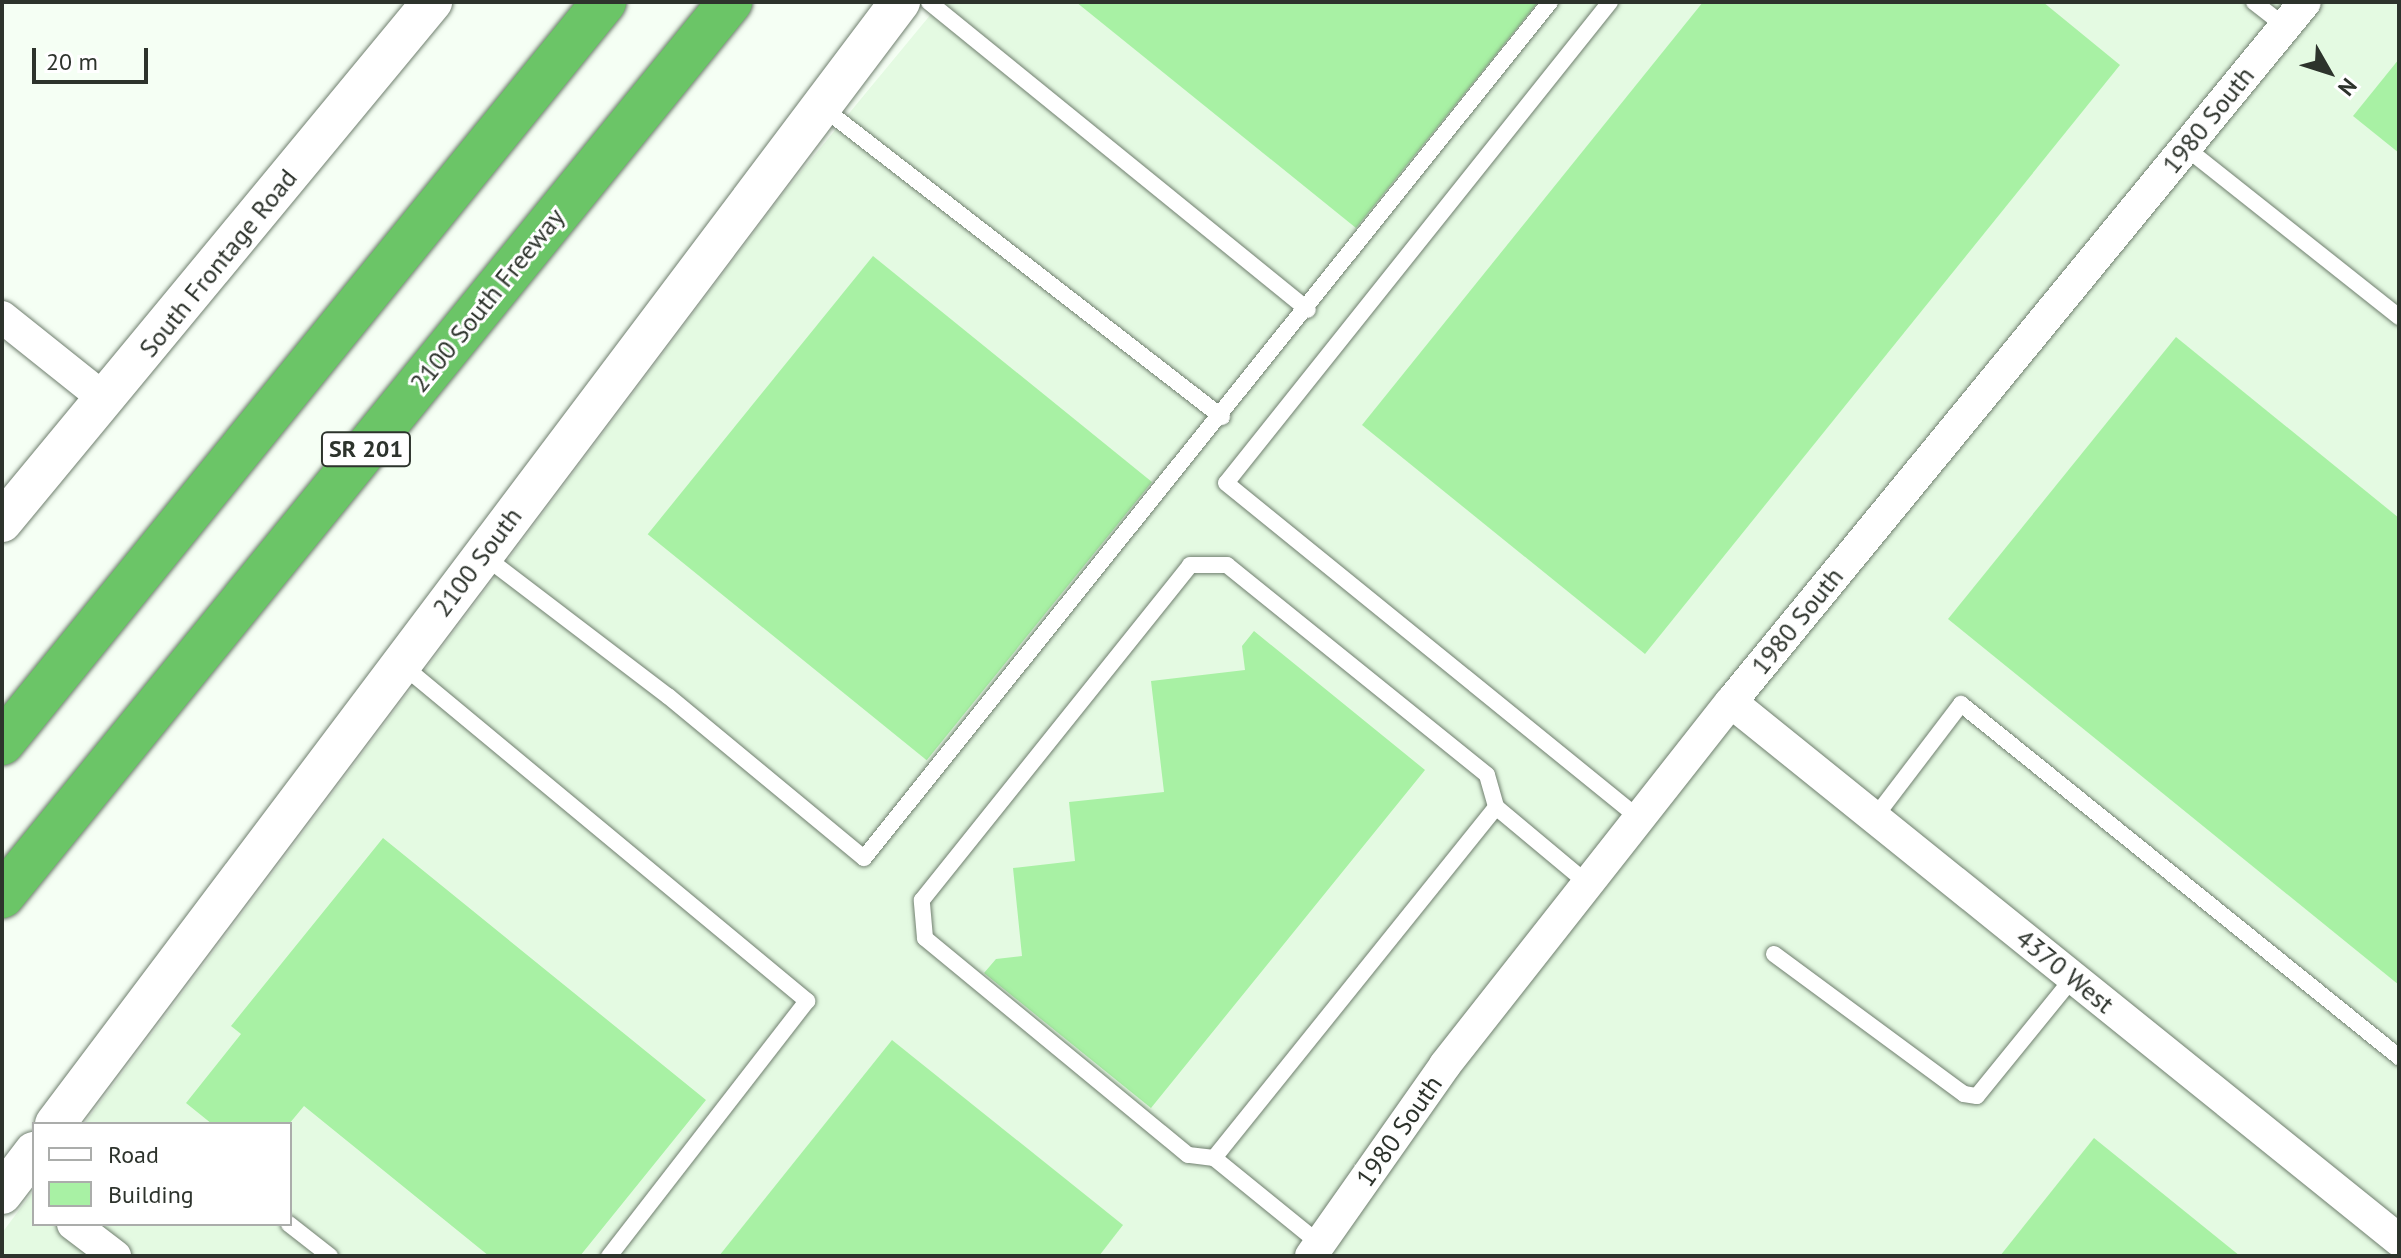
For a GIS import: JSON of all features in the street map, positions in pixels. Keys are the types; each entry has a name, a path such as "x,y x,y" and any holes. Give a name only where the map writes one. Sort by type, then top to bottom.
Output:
{"highway":[{"path":"2,743 604,2"},
{"name":"2100 South Freeway","path":"2,896 730,2"},
{"path":"2,910 127,741"}],"street":[{"name":"South Frontage Road","path":"2,522 106,400 432,2"},
{"name":"2100 South","path":"56,1122 399,663 900,2"},
{"name":"1980 South","path":"1315,1250 1445,1065 1731,702 2295,14"},
{"path":"2,317 106,400"},
{"name":"4370 West","path":"1731,702 2399,1240"},
{"path":"76,1226 115,1256"}],"lane":[{"path":"929,2 1308,310"},
{"path":"483,555 864,858 1308,310 1550,2"},
{"path":"1610,2 1226,483 1640,819"},
{"path":"2254,2 2295,14"},
{"path":"821,106 1222,417"},
{"path":"2186,148 2399,317"},
{"path":"1315,1250 1214,1158 1188,1155 925,938 922,900 1190,565 1227,565 1487,775 1496,807 1588,884"},
{"path":"399,663 807,1001 609,1256"},
{"path":"1875,817 1961,704 2399,1057"},
{"path":"1214,1158 1496,807"},
{"path":"1774,954 1964,1094 1977,1096 2073,978"},
{"path":"292,1226 330,1256"}],"shaded area":[{"path":"941,2 2399,2 2399,1256 2,1256 2,1233 32,1193 32,1226 292,1226 292,1122 86,1122 784,192"}],"building":[{"path":"1076,2 1538,2 1356,228"},
{"path":"1703,2 2043,2 2120,65 1645,654 1362,425"},
{"path":"2399,59 2399,153 2353,116"},
{"path":"873,256 1152,482 927,760 648,534"},
{"path":"2176,337 2399,518 2399,985 1948,619"},
{"path":"1254,631 1425,770 1151,1108 984,973 996,959 1022,956 1013,868 1075,861 1069,802 1164,792 1151,681 1245,670 1242,646"},
{"path":"383,838 706,1100 580,1256 489,1256 304,1106 291,1122 210,1122 186,1103 241,1034 231,1026"},
{"path":"892,1040 1123,1225 1099,1256 719,1256"},
{"path":"2094,1138 2240,1256 2000,1256"}]}
